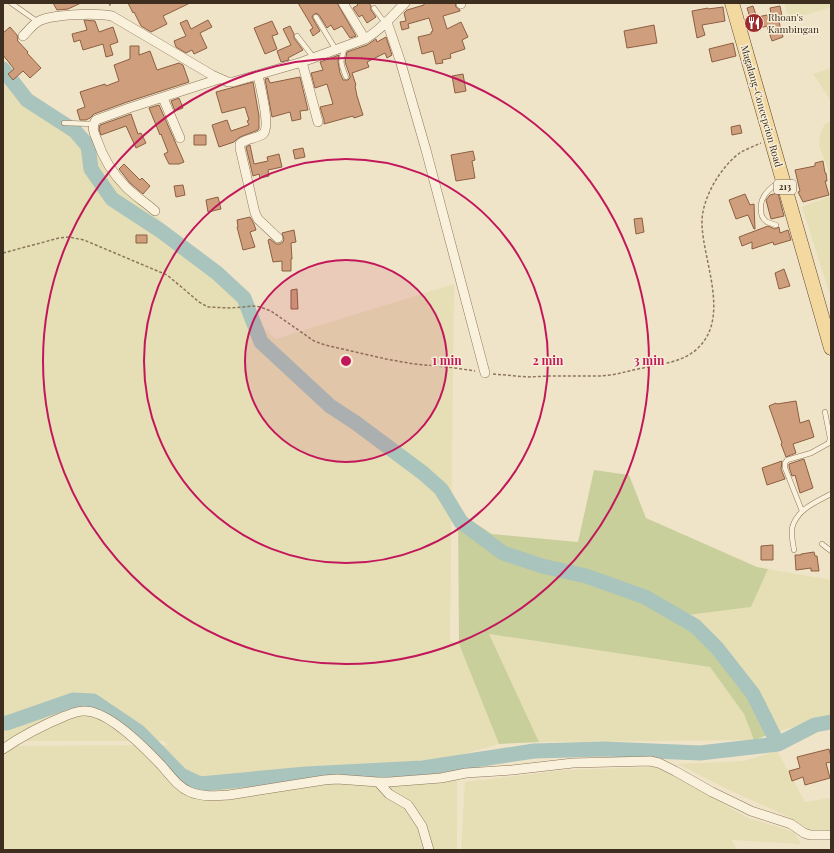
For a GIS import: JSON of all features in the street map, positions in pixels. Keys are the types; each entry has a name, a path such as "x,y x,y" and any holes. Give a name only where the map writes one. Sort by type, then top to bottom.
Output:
{"main road":[{"name":"Magalang-Concepcion Road","path":"732,3 795,225 829,333 831,348"}],"street":[{"path":"343,3 365,39"},
{"path":"23,36 38,22 57,16 102,14 112,16 219,79 233,82 302,62 365,39 387,22 405,3"},
{"path":"387,22 400,60 426,150 485,373"},
{"path":"302,62 318,122"},
{"path":"258,75 264,102 265,131 262,135 243,141 240,144 240,148 255,213 258,219 278,238"},
{"path":"155,211 127,188 108,165 93,130 93,124 96,120 129,108 219,79"},
{"path":"163,98 180,138"},
{"path":"3,749 51,722 74,713 83,711 94,712 114,722 130,735 181,787 190,792 215,796 324,780 337,779 378,782 441,778 466,773 512,770 573,763 650,761 659,763 712,792 752,811 791,824 804,833 810,835 831,835"},
{"path":"378,782 389,794 408,805 422,826 429,850"}],"lane":[{"path":"11,3 38,22"},
{"path":"374,8 382,19 387,22"},
{"path":"316,17 340,48 342,56 341,63 346,77"},
{"path":"297,36 314,58"},
{"path":"64,123 93,124"},
{"path":"776,225 766,221 762,215 760,206 766,192 783,179"},
{"path":"802,511 785,468 785,462 818,450 829,442 831,438 825,412"},
{"path":"794,550 792,528 796,518 802,511 831,494"},
{"path":"822,544 831,551"}],"path":[{"path":"3,253 59,238 69,237 84,240 167,275 199,302 208,307 260,307 271,311 314,340 325,345 414,364 448,367 485,373 528,377 606,376 683,358 697,350 705,340 711,327 713,299 702,223 705,203 712,185 728,164 742,152 771,138"}],"shaded area":[{"path":"784,3 831,3 831,7 790,20"},
{"path":"3,67 53,117 75,131 275,339 454,284 450,640 459,644 499,744 457,756 457,850 3,850 3,746 168,745 164,741 3,741"},
{"path":"831,68 831,101 813,74"},
{"path":"831,121 831,177 819,146 820,133 825,124"},
{"path":"831,196 831,298 802,207"},
{"path":"768,569 831,580 831,716 779,731 688,615 751,607"},
{"path":"489,634 710,667 744,714 754,740 539,742"},
{"path":"777,751 805,802 831,798 831,831 810,830 791,818 725,788 678,764 744,761"},
{"path":"654,767 666,771 748,818 794,832 801,844 732,840 737,850 461,850 465,782 565,770"}],"green space":[{"path":"594,470 629,475 646,518 757,567 768,569 751,607 688,615 779,731 754,740 744,714 710,667 489,634 539,742 499,744 459,644 458,512 492,534 578,542"}],"building":[{"path":"53,3 81,3 68,9 57,10"},
{"path":"128,3 190,3 163,16 167,24 151,32 141,26"},
{"path":"298,3 337,3 356,36 350,38 342,26 334,30 331,25 327,28 319,15 316,13 312,17 320,31 313,36 310,30 313,28"},
{"path":"356,3 369,3 371,10 376,17 367,23 362,15 359,17 353,8 358,5"},
{"path":"424,3 455,3 456,7 460,10 443,16 447,29 461,22 468,37 462,40 465,49 450,54 451,58 442,60 443,63 436,64 433,51 422,54 418,37 431,34 433,31 429,18 408,24 409,28 402,30 400,22 406,21 404,13 407,10 424,5"},
{"path":"753,6 758,17 771,14 770,8 780,6 783,21 779,22 783,37 772,41 767,26 754,30 747,8"},
{"path":"723,7 725,21 702,25 705,35 697,38 692,11"},
{"path":"84,20 95,21 99,32 113,27 118,42 110,45 113,55 106,57 103,44 83,50 80,40 74,42 72,34 87,30"},
{"path":"187,20 191,29 208,20 212,27 200,33 207,48 194,54 192,50 186,53 176,47 174,41 186,36 180,23"},
{"path":"272,21 278,34 272,36 277,49 265,54 254,28"},
{"path":"654,25 657,43 627,48 624,31"},
{"path":"290,26 294,34 294,38 303,50 288,58 289,60 281,62 277,51 291,45 283,29"},
{"path":"10,27 17,35 17,40 41,68 30,78 23,71 13,80 8,74 14,69 3,55 3,33"},
{"path":"386,37 392,55 387,58 385,53 367,62 369,67 352,73 363,115 354,118 353,116 324,124 320,107 333,104 327,84 315,88 311,73 323,70 320,62 339,55 338,62 340,73 343,80 348,80 350,76 345,62 347,52 367,45 376,39 377,42"},
{"path":"733,43 736,56 712,62 709,49"},
{"path":"130,46 139,46 139,55 150,51 157,70 179,63 183,65 189,82 94,114 86,120 80,120 77,110 85,107 80,92 105,84 106,86 119,81 114,65 130,59"},
{"path":"463,74 466,91 455,93 452,76"},
{"path":"300,77 308,110 300,111 301,119 292,121 290,112 272,117 265,79 268,78 270,83"},
{"path":"253,82 259,116 258,130 240,137 234,142 219,147 212,125 227,120 231,131 249,125 247,121 249,120 245,107 222,113 216,92"},
{"path":"179,98 183,108 175,111 171,101"},
{"path":"159,105 184,162 179,164 169,164 164,154 168,152 149,108"},
{"path":"131,114 138,134 141,133 146,143 136,148 126,126 101,135 99,129 100,125"},
{"path":"740,125 742,133 732,135 731,127"},
{"path":"194,135 206,135 206,145 194,145"},
{"path":"250,145 254,164 268,161 267,157 279,154 282,167 268,170 269,176 260,178 259,174 253,176 246,147"},
{"path":"303,148 305,157 295,159 293,150"},
{"path":"473,151 475,160 472,161 475,178 456,181 451,155"},
{"path":"823,161 827,181 825,181 829,195 803,202 798,192 800,191 795,170 815,166 815,163"},
{"path":"124,164 140,180 142,178 150,186 143,194 130,183 119,169"},
{"path":"183,185 185,195 176,197 174,186"},
{"path":"778,193 784,216 771,219 766,200 770,195"},
{"path":"745,194 750,205 754,204 755,229 748,215 736,219 729,200"},
{"path":"218,197 221,209 208,212 206,200"},
{"path":"250,217 256,230 250,232 255,247 243,250 237,227 237,220"},
{"path":"642,218 644,232 636,234 634,219"},
{"path":"768,226 775,229 779,227 780,233 788,230 791,240 774,245 773,242 752,249 752,242 742,246 739,237"},
{"path":"294,230 296,242 291,243 291,271 282,271 282,261 273,262 268,240 270,239 276,244 280,244 284,239 282,233"},
{"path":"136,235 147,235 147,243 136,243"},
{"path":"784,269 790,286 779,289 775,273"},
{"path":"297,289 298,309 291,309 291,290"},
{"path":"796,401 800,423 809,420 814,437 793,444 796,453 786,457 769,406 776,403"},
{"path":"804,459 813,488 800,493 795,475 792,476 789,464"},
{"path":"782,461 781,469 785,479 767,485 762,468"},
{"path":"773,545 773,560 761,560 761,546"},
{"path":"814,552 815,556 817,556 819,571 811,571 811,568 796,570 795,555"},
{"path":"829,749 831,762 826,763 830,778 805,785 803,777 792,781 789,771 800,768 797,757"}],"waterway":[{"path":"3,69 27,100 75,131 88,146 91,169 112,199 161,231 217,273 244,298 261,342 330,406 356,423 423,473 441,489 461,522 503,553 542,566 586,576 645,597 695,626 717,648 753,694 778,744"},
{"path":"3,723 7,723 73,700 93,701 139,732 181,775 200,784 306,774 423,768 534,751 605,749 700,753 778,744 815,725 831,722"}],"place":[{"name":"Rhoan's Kambingan","path":"754,23"}]}
